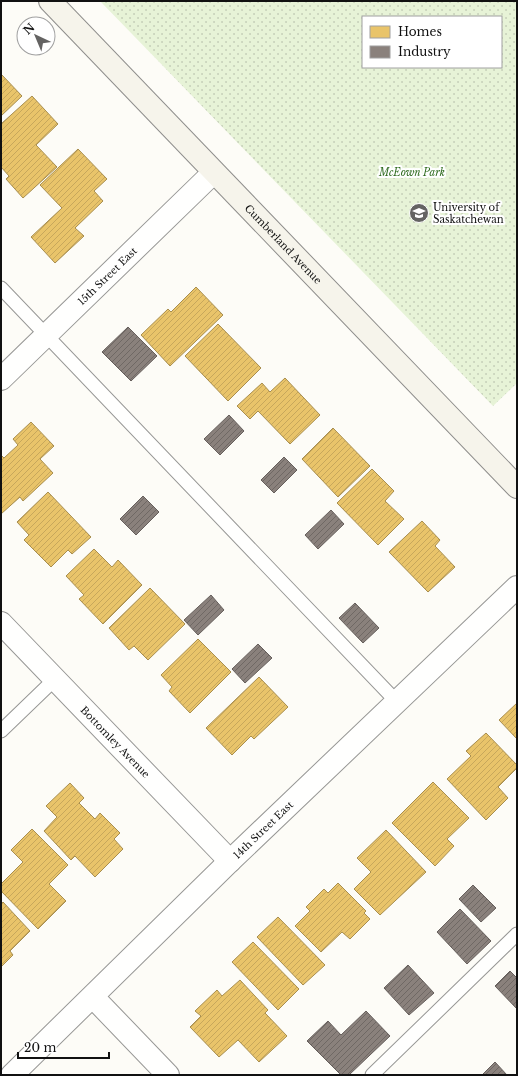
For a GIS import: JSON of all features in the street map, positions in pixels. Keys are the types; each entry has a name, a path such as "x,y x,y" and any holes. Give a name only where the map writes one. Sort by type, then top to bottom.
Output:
{"main road":[{"name":"Cumberland Avenue","path":"50,1 213,173 517,487"}],"street":[{"name":"15th Street East","path":"1,379 213,173"},
{"name":"14th Street East","path":"12,1075 230,861 517,586"},
{"name":"Bottomley Avenue","path":"1,623 230,861"},
{"path":"93,997 168,1075"}],"lane":[{"path":"1,288 397,702"},
{"path":"1,731 55,679"},
{"path":"372,1075 517,934"}],"green space":[{"name":"McEown Park","path":"100,1 517,1 517,383 493,406"}],"building: Homes":[{"path":"2,75 22,96 1,116 1,76"},
{"path":"32,96 58,124 36,145 57,167 23,198 6,179 9,176 1,167 1,124"},
{"path":"78,149 107,179 94,191 103,201 75,228 84,236 55,263 31,237 62,208 40,185"},
{"path":"196,287 223,315 170,366 141,335 168,309 171,312"},
{"path":"218,324 261,368 228,401 185,356"},
{"path":"285,378 320,415 290,444 258,411 250,419 237,406 262,383 270,392"},
{"path":"31,422 54,446 40,459 53,473 23,501 20,497 1,514 1,455 4,458 18,445 13,439"},
{"path":"333,428 370,466 338,497 302,459"},
{"path":"372,469 394,491 385,501 404,519 378,545 337,503"},
{"path":"48,492 91,537 72,554 68,550 51,567 24,540 29,535 17,522"},
{"path":"422,521 440,540 435,546 455,567 428,592 389,552"},
{"path":"94,549 112,567 118,560 142,585 103,624 79,599 84,595 66,576"},
{"path":"150,588 185,624 148,660 134,646 129,650 109,628"},
{"path":"198,639 231,672 190,713 169,691 172,687 161,675"},
{"path":"259,677 288,707 254,739 251,736 232,755 206,728"},
{"path":"517,703 517,739 499,720"},
{"path":"486,733 517,765 517,768 498,787 508,798 486,820 447,779 471,756 466,751"},
{"path":"433,782 469,818 447,839 454,846 435,866 392,823"},
{"path":"70,783 84,798 79,803 95,819 100,813 120,833 114,839 123,849 95,877 75,856 71,860 44,831 57,817 46,806"},
{"path":"32,829 68,865 49,884 66,901 38,929 1,891 1,884 23,862 11,850"},
{"path":"386,830 426,872 380,915 354,889 371,872 357,858"},
{"path":"338,883 366,911 364,913 370,919 350,939 342,932 321,952 295,926 310,911 306,907 324,889 328,893"},
{"path":"3,902 30,931 10,951 13,955 1,967 1,904"},
{"path":"278,917 325,965 303,985 257,937"},
{"path":"253,942 299,989 278,1010 232,962"},
{"path":"240,980 268,1010 265,1013 287,1036 259,1062 238,1040 219,1057 190,1027 201,1016 195,1011 217,990 222,996"}],"building: Industry":[{"path":"128,327 157,356 131,381 102,352"},
{"path":"229,415 244,431 220,455 204,439"},
{"path":"284,457 297,470 274,493 261,480"},
{"path":"143,496 159,512 136,535 120,519"},
{"path":"331,510 344,524 318,549 305,535"},
{"path":"211,595 224,610 198,635 184,620"},
{"path":"355,603 379,628 363,643 339,618"},
{"path":"258,644 272,658 245,683 232,669"},
{"path":"473,885 496,908 481,922 459,899"},
{"path":"460,909 491,941 467,964 437,932"},
{"path":"408,965 434,993 409,1015 384,988"},
{"path":"510,971 517,978 517,1009 495,986"},
{"path":"366,1011 390,1036 349,1075 341,1075 307,1041 328,1021 341,1035"},
{"path":"495,1062 507,1075 482,1075"}],"place":[{"name":"University of Saskatchewan","path":"419,213"}]}
